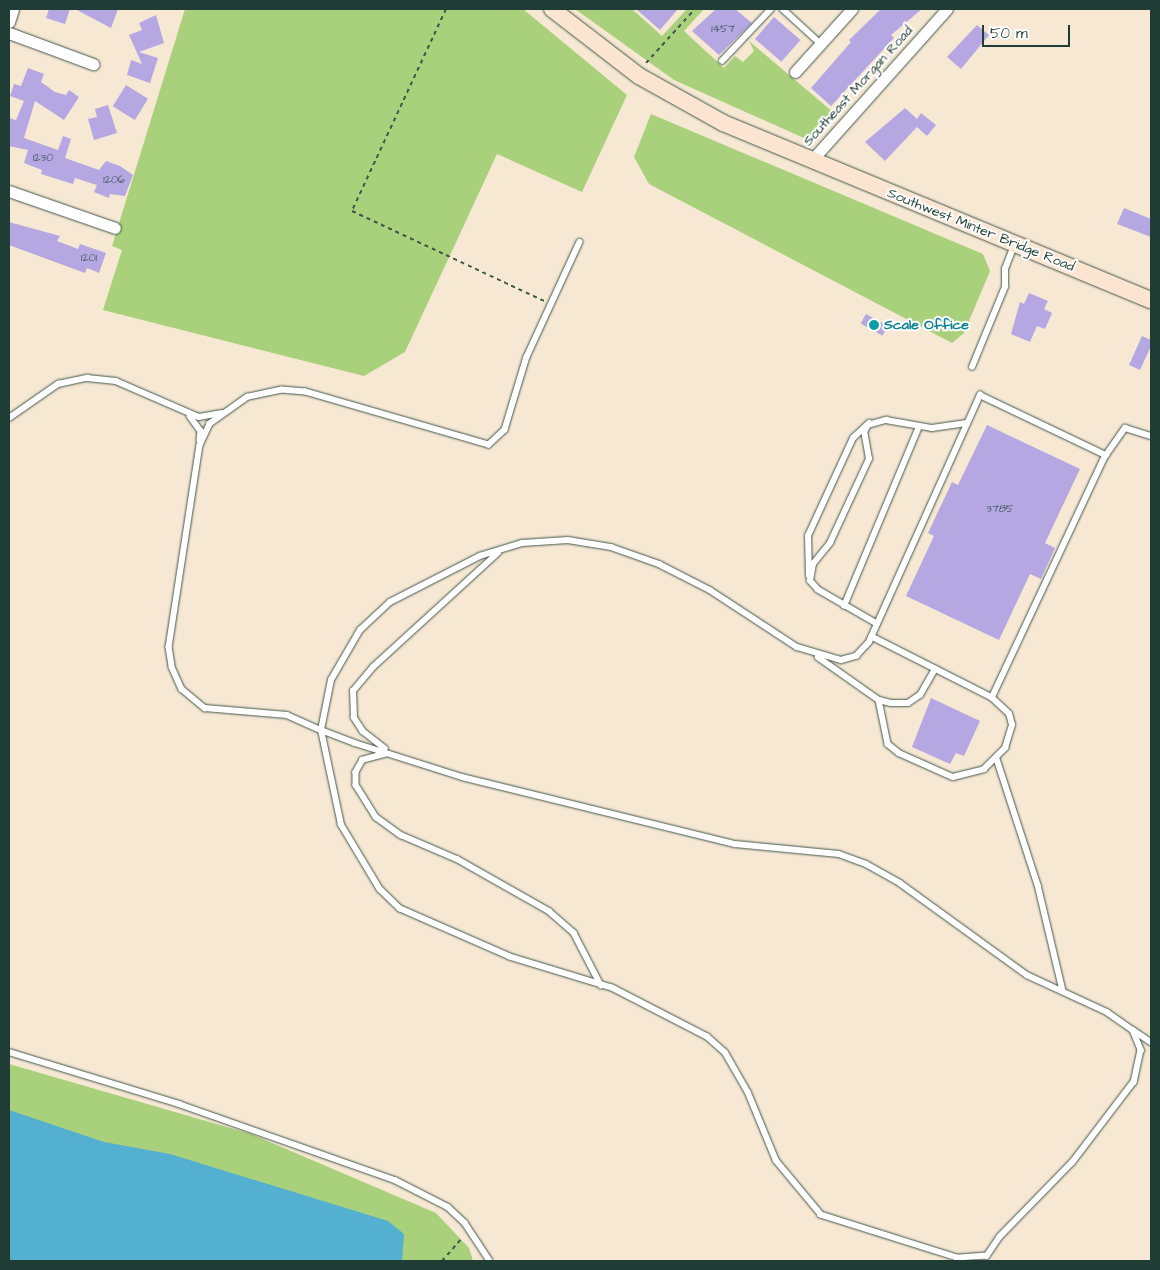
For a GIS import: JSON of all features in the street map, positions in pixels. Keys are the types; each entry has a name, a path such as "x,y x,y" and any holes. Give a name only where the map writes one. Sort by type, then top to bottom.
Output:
{"main road":[{"name":"Southwest Minter Bridge Road","path":"552,9 639,76 723,123 1151,300"}],"street":[{"path":"9,22 13,9"},
{"path":"795,72 852,9"},
{"name":"Southeast Morgan Road","path":"811,161 947,9"},
{"path":"9,33 93,64"},
{"path":"9,191 115,228"}],"lane":[{"path":"722,61 771,9"},
{"path":"782,9 820,43"},
{"path":"9,418 58,384 87,378 116,381 198,417 223,412 248,397 282,390 305,392 489,445 505,430 513,412 527,357 580,242"},
{"path":"972,367 1005,287 1005,269 1014,244"},
{"path":"816,656 841,660 856,656 872,637 980,395 1106,455"},
{"path":"186,412 201,431 200,445 169,647 172,667 182,690 205,708 287,715 321,730 462,777 735,844 839,854 866,864 948,916 1027,975 1063,991 1151,1042"},
{"path":"200,445 223,412"},
{"path":"810,580 814,564 830,543 869,459 864,432 877,421"},
{"path":"878,624 818,590 810,580 805,557 808,536 854,438 861,428 877,421 919,427 954,428 967,423"},
{"path":"844,606 919,427"},
{"path":"992,698 1106,455 1125,428 1151,436"},
{"path":"935,669 920,695 908,703 879,700 816,656 659,564 611,547 568,540 507,548 429,580 390,602 360,630 331,680 321,730 341,825 380,890 400,909 510,957 601,985 707,1037 725,1053 748,1093 776,1161 821,1215 957,1258 987,1256 1106,1120 1134,1082 1141,1050 1133,1030"},
{"path":"393,754 359,725 351,702 353,691 479,567 507,548"},
{"path":"872,637 992,698 1005,708 1012,725 997,759 984,769 954,776 899,753 888,744 879,700"},
{"path":"393,754 372,754 356,772 356,785 376,817 401,835 457,859 549,911 574,933 601,985"},
{"path":"997,759 1038,885 1063,991"},
{"path":"9,1052 179,1104 395,1180 448,1208 470,1228 490,1261"}],"path":[{"path":"446,9 352,211 550,304"},
{"path":"639,76 654,50 695,9"},
{"path":"442,1261 470,1228"}],"green space":[{"path":"185,9 523,9 627,95 582,192 497,154 405,352 364,376 103,310 122,250 112,246"},
{"path":"575,9 632,9 662,36 687,9 704,9 684,31 724,68 735,56 743,62 754,51 749,41 834,113 813,136 804,138 674,80"},
{"path":"651,114 983,254 990,271 964,333 952,343 649,184 634,157"},
{"path":"9,1064 251,1134 436,1213 469,1248 473,1261 9,1261"}],"water":[{"path":"9,1110 104,1142 170,1154 388,1221 404,1234 402,1261 9,1261"}],"building":[{"path":"49,9 70,9 65,24 46,18"},
{"path":"75,9 118,9 111,28"},
{"path":"636,9 678,9 660,30"},
{"path":"716,9 735,9 752,23 719,55 692,31"},
{"path":"881,9 922,9 891,35 894,38 831,106 811,88 851,42 849,40"},
{"path":"156,15 164,43 139,52 158,58 150,83 127,75 131,60 142,64 129,35 142,30 139,23"},
{"path":"774,17 800,40 781,62 755,39"},
{"path":"977,25 989,35 961,69 947,57"},
{"path":"28,68 44,74 41,82 55,92 66,95 69,90 79,97 64,120 35,101 24,138 58,150 63,136 71,139 65,158 99,170 106,161 120,166 133,175 125,196 110,194 109,198 94,192 97,185 75,178 73,184 41,174 42,170 24,163 28,150 9,146 9,118 16,120 24,101 10,96 14,84 21,86"},
{"path":"126,85 148,99 135,120 113,106"},
{"path":"108,105 117,133 94,140 88,119 97,117 95,109"},
{"path":"905,108 917,119 921,113 936,125 927,136 917,127 885,161 865,142"},
{"path":"1124,208 1151,219 1151,237 1117,224"},
{"path":"9,222 60,236 57,241 78,249 80,244 106,253 99,273 87,268 85,273 9,245"},
{"path":"1029,293 1048,301 1044,309 1052,313 1045,329 1037,326 1030,342 1011,334 1020,302 1024,304"},
{"name":"Scale Office","path":"866,314 888,326 883,336 861,324"},
{"path":"1142,336 1151,340 1151,346 1140,370 1129,365"},
{"path":"987,425 1080,469 1045,543 1055,548 1041,579 1030,574 999,640 906,596 934,536 928,533 952,482 958,485"},
{"path":"931,698 980,721 964,756 956,753 950,764 912,747"}],"place":[{"name":"Scale Office","path":"874,325"}]}
